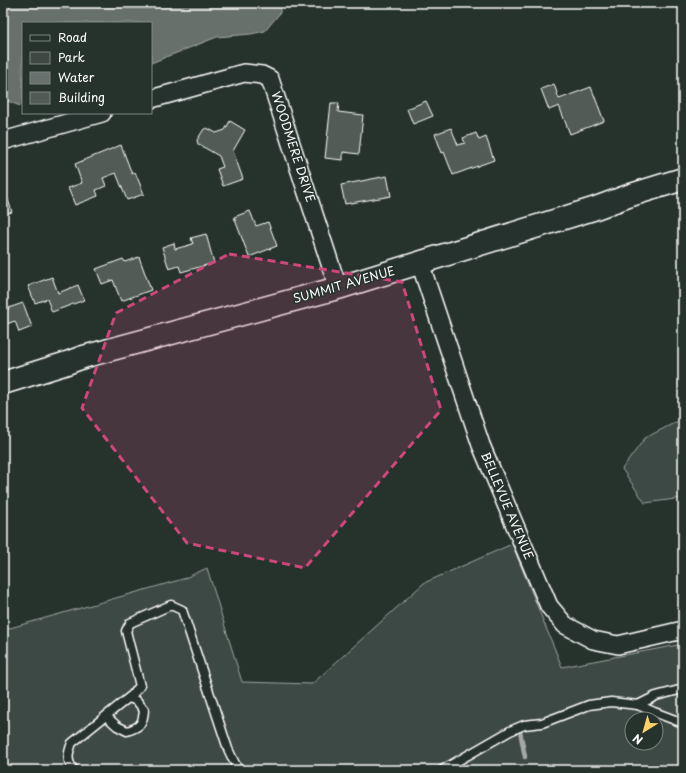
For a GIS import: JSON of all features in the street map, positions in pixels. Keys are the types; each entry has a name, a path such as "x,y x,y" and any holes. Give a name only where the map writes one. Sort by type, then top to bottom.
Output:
{"street":[{"name":"WOODMERE DRIVE","path":"152,99 244,73 262,75 270,79 338,288"},
{"path":"3,141 98,114"},
{"name":"SUMMIT AVENUE","path":"3,383 67,364 83,357 338,288 593,209 631,195 683,179"},
{"name":"BELLEVUE AVENUE","path":"420,263 481,445 549,606 565,625 593,640 618,645 683,630"}],"lane":[{"path":"74,770 71,766 68,754 72,743 129,698 140,686 126,631 130,622 171,604 182,610 228,749 238,770"},
{"path":"638,705 656,696 683,689"},
{"path":"106,716 117,726 127,731 137,728 144,718 144,710 137,701 129,698"},
{"path":"442,770 510,731 524,725 542,723 589,705 612,702 638,705 683,723"}],"highlighted area":[{"path":"229,254 402,282 441,410 305,568 187,543 82,408 116,313"}],"green space":[{"path":"683,409 683,498 645,503 622,469 645,438 682,419"},
{"path":"512,544 562,667 683,644 683,770 3,770 3,630 183,579 207,568 242,682 312,684 424,583"}],"water":[{"path":"3,3 280,3 280,13 265,31 251,34 217,37 152,63 152,22 22,22 22,105 20,106 3,99"}],"building":[{"path":"554,84 559,99 591,87 604,121 570,134 559,106 549,110 541,89"},
{"path":"426,101 433,116 413,124 407,109"},
{"path":"331,103 339,103 338,112 363,115 359,154 343,152 343,160 325,158"},
{"path":"230,121 245,130 233,151 243,179 223,186 217,169 223,167 219,156 198,144 197,140 204,129 207,128 216,133 225,130"},
{"path":"451,128 458,145 465,143 463,138 476,133 479,140 486,137 494,160 453,175 444,152 442,153 435,134"},
{"path":"121,145 132,174 135,172 144,194 127,200 116,173 103,178 106,186 96,190 98,196 75,205 68,188 82,183 75,164"},
{"path":"387,176 391,196 345,204 341,185"},
{"path":"5,190 12,212 3,215 3,191"},
{"path":"250,211 256,226 268,222 277,246 249,257 234,217"},
{"path":"206,234 214,263 181,272 179,266 169,269 162,247 174,243 175,249 193,244 191,238"},
{"path":"139,257 151,290 121,301 113,280 102,284 96,269 123,259 125,262"},
{"path":"52,277 58,293 78,285 84,300 52,312 47,299 35,303 28,286"},
{"path":"23,303 32,327 19,332 15,321 3,325 3,310"}],"waterway":[{"path":"520,731 525,757"}]}
